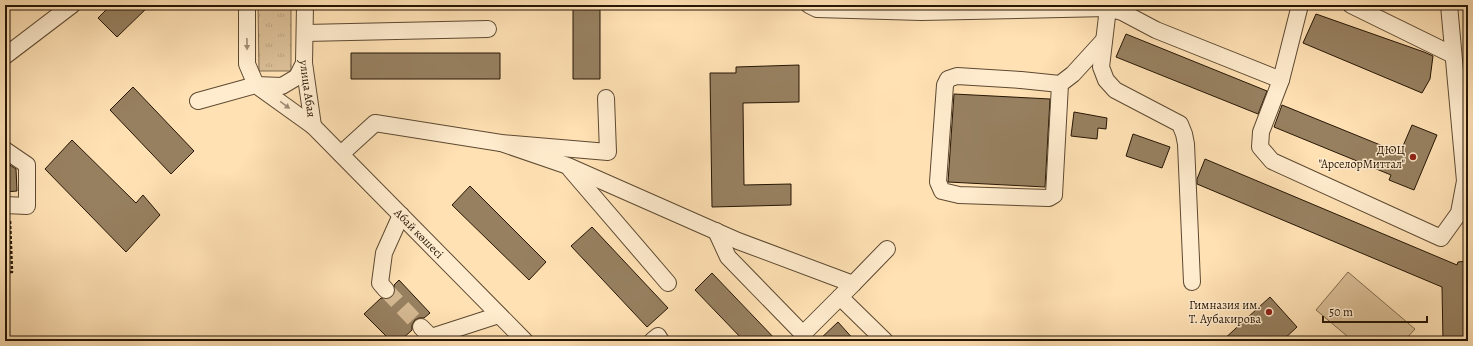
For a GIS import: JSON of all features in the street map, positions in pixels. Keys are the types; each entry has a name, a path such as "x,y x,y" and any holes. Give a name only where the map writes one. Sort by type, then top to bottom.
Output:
{"street":[{"path":"5,56 72,5"},
{"path":"198,101 256,85 247,64 247,5"},
{"path":"304,63 305,5"},
{"path":"809,5 817,9 921,12 1108,6 1156,30 1281,80"},
{"path":"1300,5 1281,80 1261,132 1260,146 1272,161 1441,238 1460,213 1467,183 1462,96 1453,55 1449,5"},
{"path":"1351,5 1453,55"},
{"path":"1108,6 1101,67 1106,80 1115,90 1180,124 1184,134 1186,144 1192,282"},
{"path":"305,33 488,29"},
{"path":"1060,84 1054,194 1052,197 959,195 942,191 938,182 938,176 945,85 948,79 957,76 1060,84 1073,74 1104,40"},
{"name":"улица Абая","path":"256,85 282,86 297,77 304,63"},
{"name":"улица Абая","path":"304,63 313,126"},
{"name":"улица Абая","path":"256,85 313,126"},
{"path":"341,154 375,123 501,143 608,152 606,98"},
{"name":"Абай көшесі","path":"313,126 525,341"},
{"path":"501,143 568,166 738,241 853,284"},
{"path":"5,150 27,165 27,206 7,205"},
{"path":"568,166 668,283"},
{"path":"386,290 380,283 384,253 401,215"},
{"path":"716,231 728,256 803,334 887,249"},
{"path":"840,297 886,341"},
{"path":"420,327 432,337 499,314"},
{"path":"652,341 658,336 662,341"}],"path":[{"path":"5,272 12,272 7,205"}],"green space":[{"path":"258,5 291,5 291,71 259,71"},
{"path":"1348,272 1415,329 1404,341 1353,341 1316,310"}],"building":[{"path":"111,5 150,5 117,37 98,18"},
{"path":"573,5 600,5 600,79 573,79"},
{"path":"1316,14 1433,56 1430,79 1422,93 1303,43"},
{"path":"1126,34 1267,91 1258,114 1116,57"},
{"path":"351,53 500,53 500,79 351,79"},
{"path":"799,65 799,102 743,103 744,185 791,184 791,205 712,207 710,73 736,73 736,67"},
{"path":"133,87 194,151 171,174 110,110"},
{"path":"954,94 1050,99 1045,187 948,182"},
{"path":"1282,105 1400,153 1412,125 1437,135 1414,190 1389,180 1391,175 1274,127"},
{"path":"1074,112 1107,118 1106,129 1098,128 1097,139 1071,136"},
{"path":"1133,134 1170,147 1162,168 1126,156"},
{"path":"72,140 136,203 143,195 160,215 126,252 45,169"},
{"path":"1205,159 1457,265 1458,262 1468,261 1468,341 1443,341 1442,287 1197,184 1197,179"},
{"path":"5,162 16,169 17,191 5,192"},
{"path":"470,186 546,262 529,280 452,205"},
{"path":"592,227 668,308 647,327 571,246"},
{"path":"712,273 777,341 744,341 695,290"},
{"path":"399,280 430,313 424,318 415,320 412,325 412,330 400,341 391,341 364,314 381,298 387,299 392,297 395,293 394,285"},
{"name":"Гимназия им. Т. Аубакирова","path":"1270,297 1297,327 1282,341 1222,341"},
{"path":"838,322 855,341 818,341"}],"tunnel":[{"path":"386,290 421,327"}],"place":[{"name":"ДЮЦ \"АрселорМиттал\"","path":"1413,157"},
{"name":"Гимназия им. Т. Аубакирова","path":"1269,312"}]}
